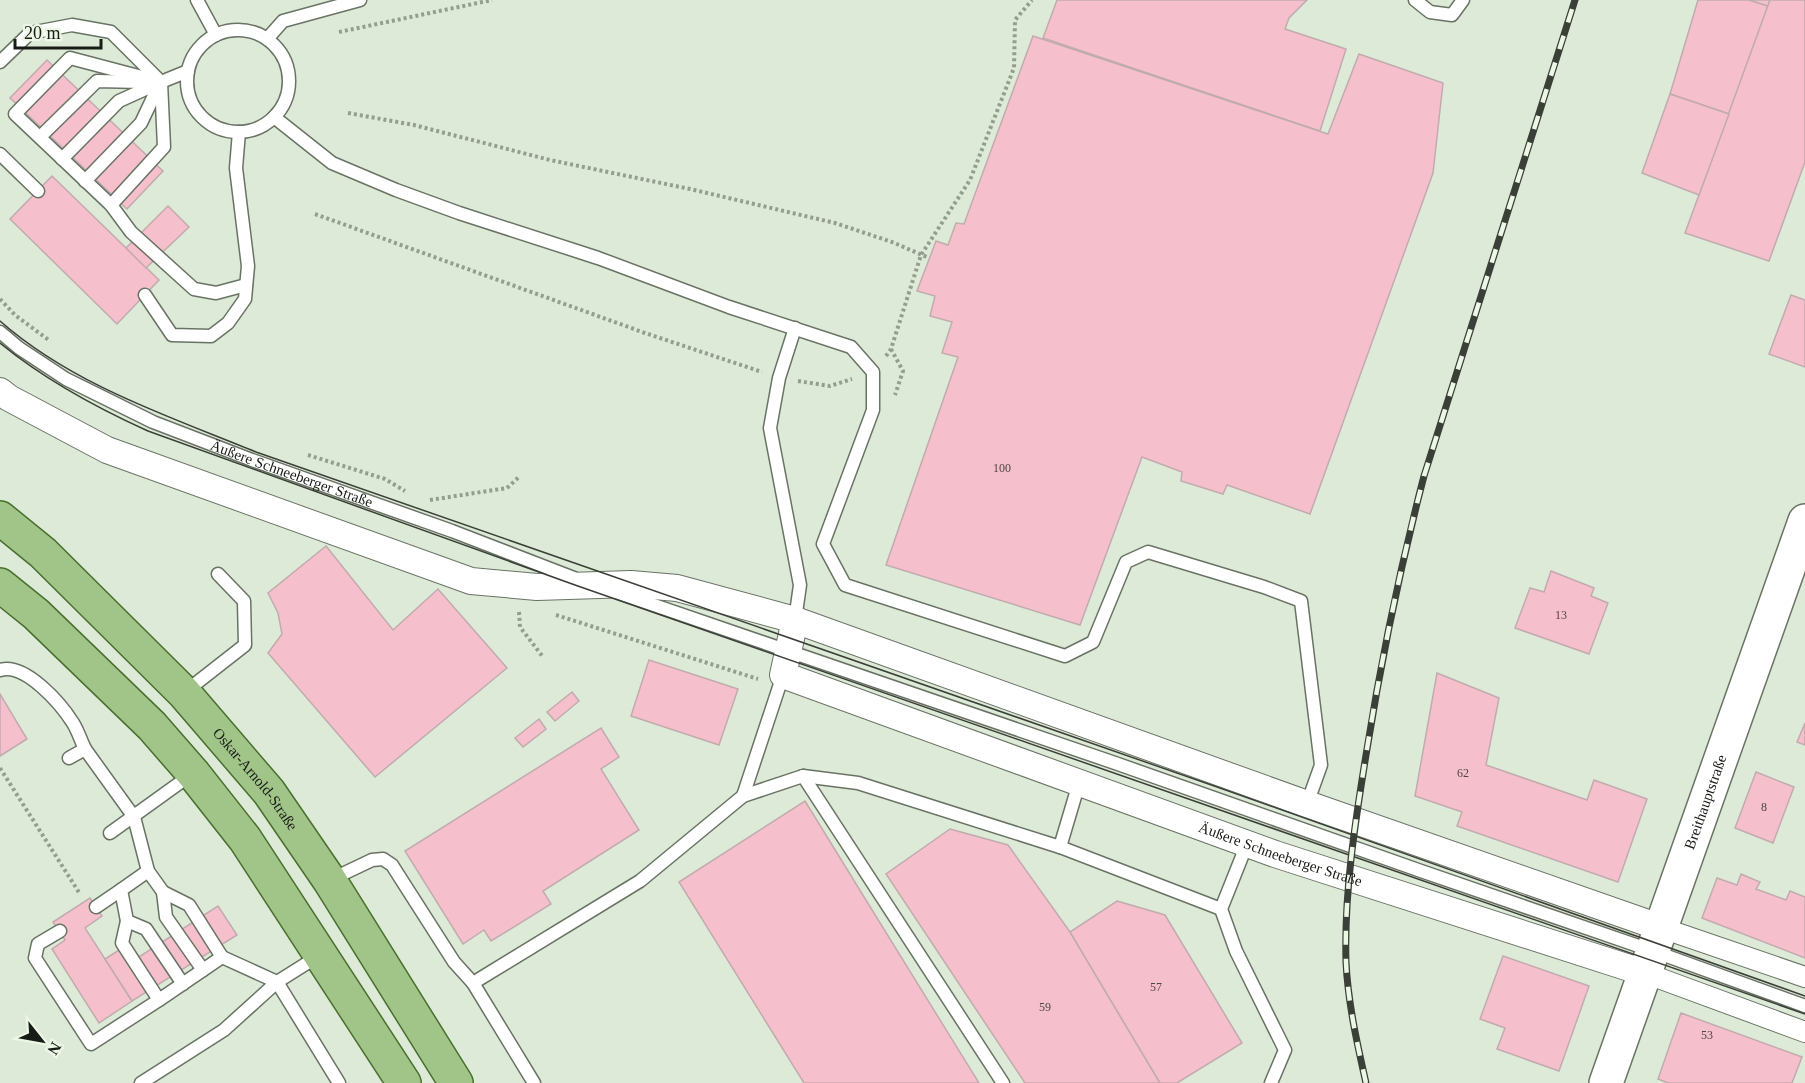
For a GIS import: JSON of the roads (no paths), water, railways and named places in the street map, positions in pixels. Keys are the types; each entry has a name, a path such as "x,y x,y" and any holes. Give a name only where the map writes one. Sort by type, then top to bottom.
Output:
{"main road":[{"name":"Oskar-Arnold-Straße","path":"0,518 43,553 183,693 269,792 330,880 456,1083"},
{"name":"Breithauptstraße","path":"1606,1083 1805,521"},
{"path":"0,585 36,614 152,726 193,774 245,839 404,1083"}],"street":[{"name":"Äußere Schneeberger Straße","path":"0,391 107,450 471,581 537,587 631,584 677,588 795,620 1307,804 1653,951 1805,1032"},
{"path":"784,671 795,620"},
{"name":"Äußere Schneeberger Straße","path":"784,671 1247,844 1653,951 1805,977"}],"lane":[{"path":"197,0 216,35"},
{"path":"267,39 283,21 360,0"},
{"path":"1415,0 1431,12 1452,15 1463,0"},
{"path":"0,62 30,33 72,25 111,32 161,82 164,147 111,205"},
{"path":"243,30 267,39 281,54 288,73 289,84 285,100 274,117 260,127 240,132 223,130 207,122 197,112 189,95 188,71 193,57 201,46 216,35 225,32 243,30"},
{"path":"161,82 70,58 15,114 111,205 131,232 194,289 216,293 246,285"},
{"path":"62,159 119,101 188,71"},
{"path":"40,137 97,81 161,82"},
{"path":"85,181 141,123 161,82"},
{"path":"274,117 332,163 396,190 598,258 729,308 850,347 873,372 873,410 823,544 845,585 1065,656 1093,642 1126,562 1148,552 1264,587 1300,601 1321,765 1307,804"},
{"path":"145,295 172,335 211,336 228,323 245,299 248,266 236,168 240,132"},
{"path":"0,154 38,191"},
{"path":"795,328 779,378 770,428 800,585 795,620"},
{"name":"Äußere Schneeberger Straße","path":"0,332 66,379 153,422 597,586 784,671 1115,763 1805,1006"},
{"path":"183,693 245,645 244,601 218,574"},
{"path":"0,670 7,668 21,672 46,691 73,723 85,749 134,817 148,871 163,892 189,905 222,957 277,982 339,1083"},
{"path":"743,796 784,671"},
{"path":"69,758 85,749"},
{"path":"110,833 193,774"},
{"path":"804,776 1003,1083"},
{"path":"473,983 640,881 743,796 804,776 858,783 1060,847 1221,909"},
{"path":"1060,847 1079,783"},
{"path":"1247,844 1221,909 1236,951 1285,1050 1270,1083"},
{"path":"330,880 372,860 383,859 392,865 454,962 473,983 534,1083"},
{"path":"90,904 121,890 148,871"},
{"path":"121,890 127,921 122,943 159,1000"},
{"path":"163,892 166,917 203,970"},
{"path":"127,921 146,929 183,984"},
{"path":"60,931 38,944 35,958 91,1044 222,957"},
{"path":"141,1083 224,1030 277,982 320,954"}],"tram line":[{"path":"0,321 28,344 90,381 156,412 256,452 1220,788 1805,996"},
{"path":"0,343 71,392 148,431 575,585 1805,1014"}],"railway":[{"path":"1366,1083 1349,993 1346,962 1347,910 1358,806 1385,650 1424,476 1575,0"}]}
